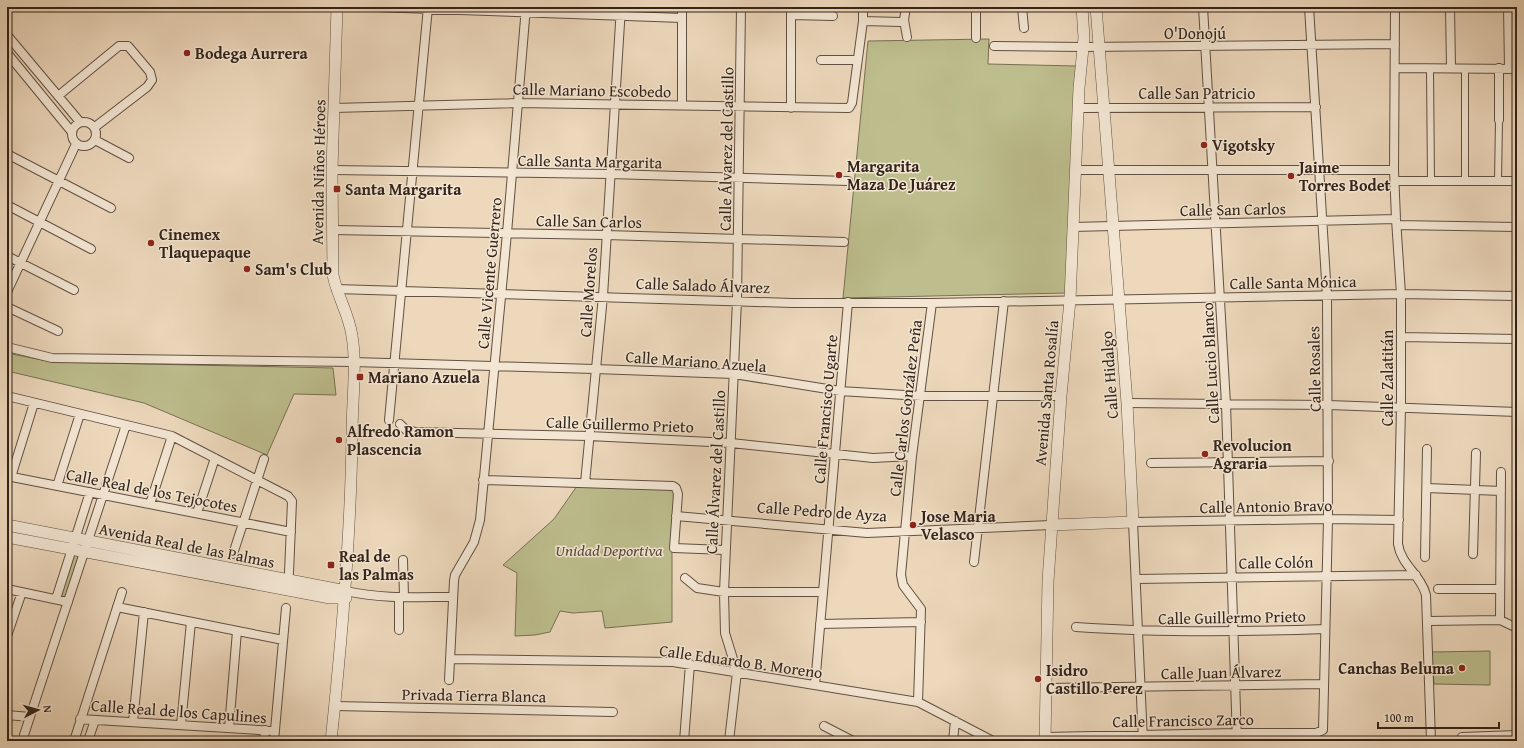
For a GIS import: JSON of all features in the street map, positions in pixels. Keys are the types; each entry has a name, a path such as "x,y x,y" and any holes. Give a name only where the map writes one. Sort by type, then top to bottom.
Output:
{"street":[{"name":"Avenida Niños Héroes","path":"331,741 346,595 352,461 353,362 352,335 336,289 333,275 332,170 337,7"},
{"path":"374,7 621,11 682,18"},
{"path":"682,7 682,105"},
{"name":"Calle Álvarez del Castillo","path":"737,672 725,633 724,592 739,239 741,7"},
{"path":"821,60 858,60 863,21 863,7"},
{"path":"906,7 904,20 906,37"},
{"path":"976,7 976,38"},
{"path":"1022,7 1024,28"},
{"path":"1082,7 1083,47"},
{"name":"Calle Hidalgo","path":"1096,7 1127,403 1143,738"},
{"name":"Calle Lucio Blanco","path":"1203,7 1226,404 1236,737"},
{"name":"Calle Rosales","path":"1309,7 1327,296 1329,405 1328,519 1322,731"},
{"name":"Calle Zalatitán","path":"1395,7 1394,170 1401,294 1402,407 1399,551 1402,559 1416,575 1425,589 1428,621 1431,741"},
{"path":"1450,7 1451,68"},
{"path":"1395,68 1513,68 1508,7"},
{"path":"389,420 428,8"},
{"name":"Calle Vicente Guerrero","path":"449,680 455,575 477,535 495,366 526,10"},
{"name":"Calle Morelos","path":"585,483 603,296 621,11"},
{"path":"791,108 791,11 833,16"},
{"path":"863,21 901,22 904,20"},
{"path":"7,36 80,122"},
{"name":"O'Donojú","path":"994,46 1205,47 1395,44"},
{"path":"58,96 119,46 128,46 150,72 152,80 147,87 95,127"},
{"name":"Avenida Santa Rosalía","path":"1045,739 1048,581 1051,525 1070,300 1078,108 1083,47"},
{"path":"7,52 71,131 72,139 76,144 83,147 90,145 95,140 95,127"},
{"name":"Calle Mariano Escobedo","path":"334,108 518,102 849,108 852,103 858,60"},
{"path":"25,73 33,67"},
{"path":"1430,68 1431,181"},
{"path":"1465,68 1465,181"},
{"path":"1498,181 1499,68"},
{"name":"Calle San Patricio","path":"1078,108 1316,107"},
{"path":"71,131 74,125 80,122 87,122 95,127"},
{"path":"95,140 129,158"},
{"path":"7,292 76,144"},
{"path":"9,155 111,208"},
{"name":"Calle Santa Margarita","path":"332,170 512,174 610,174 848,181"},
{"path":"1075,170 1394,170"},
{"path":"1395,181 1517,181"},
{"path":"7,205 91,249"},
{"name":"Calle San Carlos","path":"1072,227 1322,221 1396,222 1517,227"},
{"name":"Calle San Carlos","path":"333,230 606,235 844,242"},
{"path":"7,256 20,264 74,290"},
{"name":"Calle Salado Álvarez","path":"336,289 848,302 932,303 1070,300"},
{"name":"Calle Santa Mónica","path":"1070,300 1401,294 1517,296"},
{"path":"974,562 1004,301"},
{"name":"Calle Francisco Ugarte","path":"815,685 848,302"},
{"name":"Calle Carlos González Peña","path":"918,702 921,609 901,580 912,456 932,303"},
{"path":"7,307 58,331"},
{"path":"1401,337 1517,339"},
{"name":"Calle Mariano Azuela","path":"7,347 52,358 353,362 734,374 840,391 921,396 1061,396"},
{"path":"7,396 172,436 258,480 291,499 289,573"},
{"path":"9,476 34,403"},
{"path":"1127,403 1329,405 1517,412"},
{"path":"57,486 80,414"},
{"path":"24,735 126,424"},
{"name":"Calle Guillermo Prieto","path":"400,424 406,430 415,432 589,436 731,443 873,458 912,456"},
{"path":"150,504 172,436"},
{"path":"1425,557 1427,449"},
{"path":"1473,554 1473,490 1476,453"},
{"path":"197,513 215,458"},
{"path":"233,554 264,459"},
{"path":"1151,463 1328,461"},
{"path":"1500,620 1501,472"},
{"name":"Calle Real de los Tejocotes","path":"9,476 291,532"},
{"path":"483,480 670,485 676,488 678,494 674,548 725,550"},
{"path":"1427,488 1501,491"},
{"path":"56,599 90,492"},
{"name":"Calle Pedro de Ayza","path":"676,516 867,533 1133,522"},
{"name":"Calle Antonio Bravo","path":"1133,522 1328,519 1399,520"},
{"name":"Avenida Real de las Palmas","path":"7,525 75,538 86,546 346,595 453,597"},
{"name":"Avenida Real de las Palmas","path":"7,537 72,550 86,546"},
{"path":"399,630 403,560"},
{"name":"Calle Colón","path":"1136,579 1326,575 1416,575"},
{"path":"685,578 697,588 724,592 823,592"},
{"path":"7,589 68,602"},
{"path":"1438,589 1500,589"},
{"path":"7,636 22,592"},
{"path":"74,741 122,592"},
{"path":"117,607 283,640"},
{"path":"274,741 286,608"},
{"path":"133,722 144,612"},
{"path":"1428,621 1500,620 1517,628 1517,632"},
{"path":"181,725 191,622"},
{"path":"820,624 921,622"},
{"name":"Calle Guillermo Prieto","path":"1076,627 1139,632 1233,632 1325,629"},
{"path":"229,728 237,631"},
{"name":"Calle Eduardo B. Moreno","path":"451,659 672,662 690,664 918,702 993,741"},
{"path":"684,741 690,664"},
{"path":"729,741 737,672"},
{"name":"Calle Juan Álvarez","path":"1047,688 1324,684"},
{"name":"Privada Tierra Blanca","path":"335,706 613,712"},
{"path":"7,715 30,717"},
{"name":"Calle Real de los Capulines","path":"80,719 275,731"},
{"path":"88,741 95,720"},
{"path":"953,741 955,721"},
{"path":"824,726 845,739 853,741"},
{"path":"264,741 265,730"},
{"name":"Calle Francisco Zarco","path":"1045,739 1236,737 1316,733 1322,731"},
{"path":"1462,737 1517,735"}],"green space":[{"path":"989,39 988,64 1077,66 1067,293 843,298 868,41"},
{"path":"7,353 52,362 333,368 336,395 294,394 267,455 144,403 7,371"},
{"name":"Unidad Deportiva","path":"577,486 674,488 672,622 605,628 602,611 573,613 560,611 550,632 535,635 515,636 517,573 503,565 554,519"},
{"path":"73,552 82,554 67,600 58,597"},
{"name":"Canchas Beluma","path":"1490,651 1490,685 1434,684 1432,652"}],"place":[{"name":"Bodega Aurrera","path":"187,53"},
{"name":"Vigotsky","path":"1204,145"},
{"name":"Margarita Maza De Juárez","path":"839,175"},
{"name":"Jaime Torres Bodet","path":"1291,176"},
{"name":"Santa Margarita","path":"337,189"},
{"name":"Cinemex Tlaquepaque","path":"151,243"},
{"name":"Sam's Club","path":"247,269"},
{"name":"Mariano Azuela","path":"360,377"},
{"name":"Alfredo Ramon Plascencia","path":"339,440"},
{"name":"Revolucion Agraria","path":"1205,454"},
{"name":"Jose Maria Velasco","path":"913,525"},
{"name":"Real de las Palmas","path":"331,565"},
{"name":"Canchas Beluma","path":"1462,668"},
{"name":"Isidro Castillo Perez","path":"1038,679"}]}
